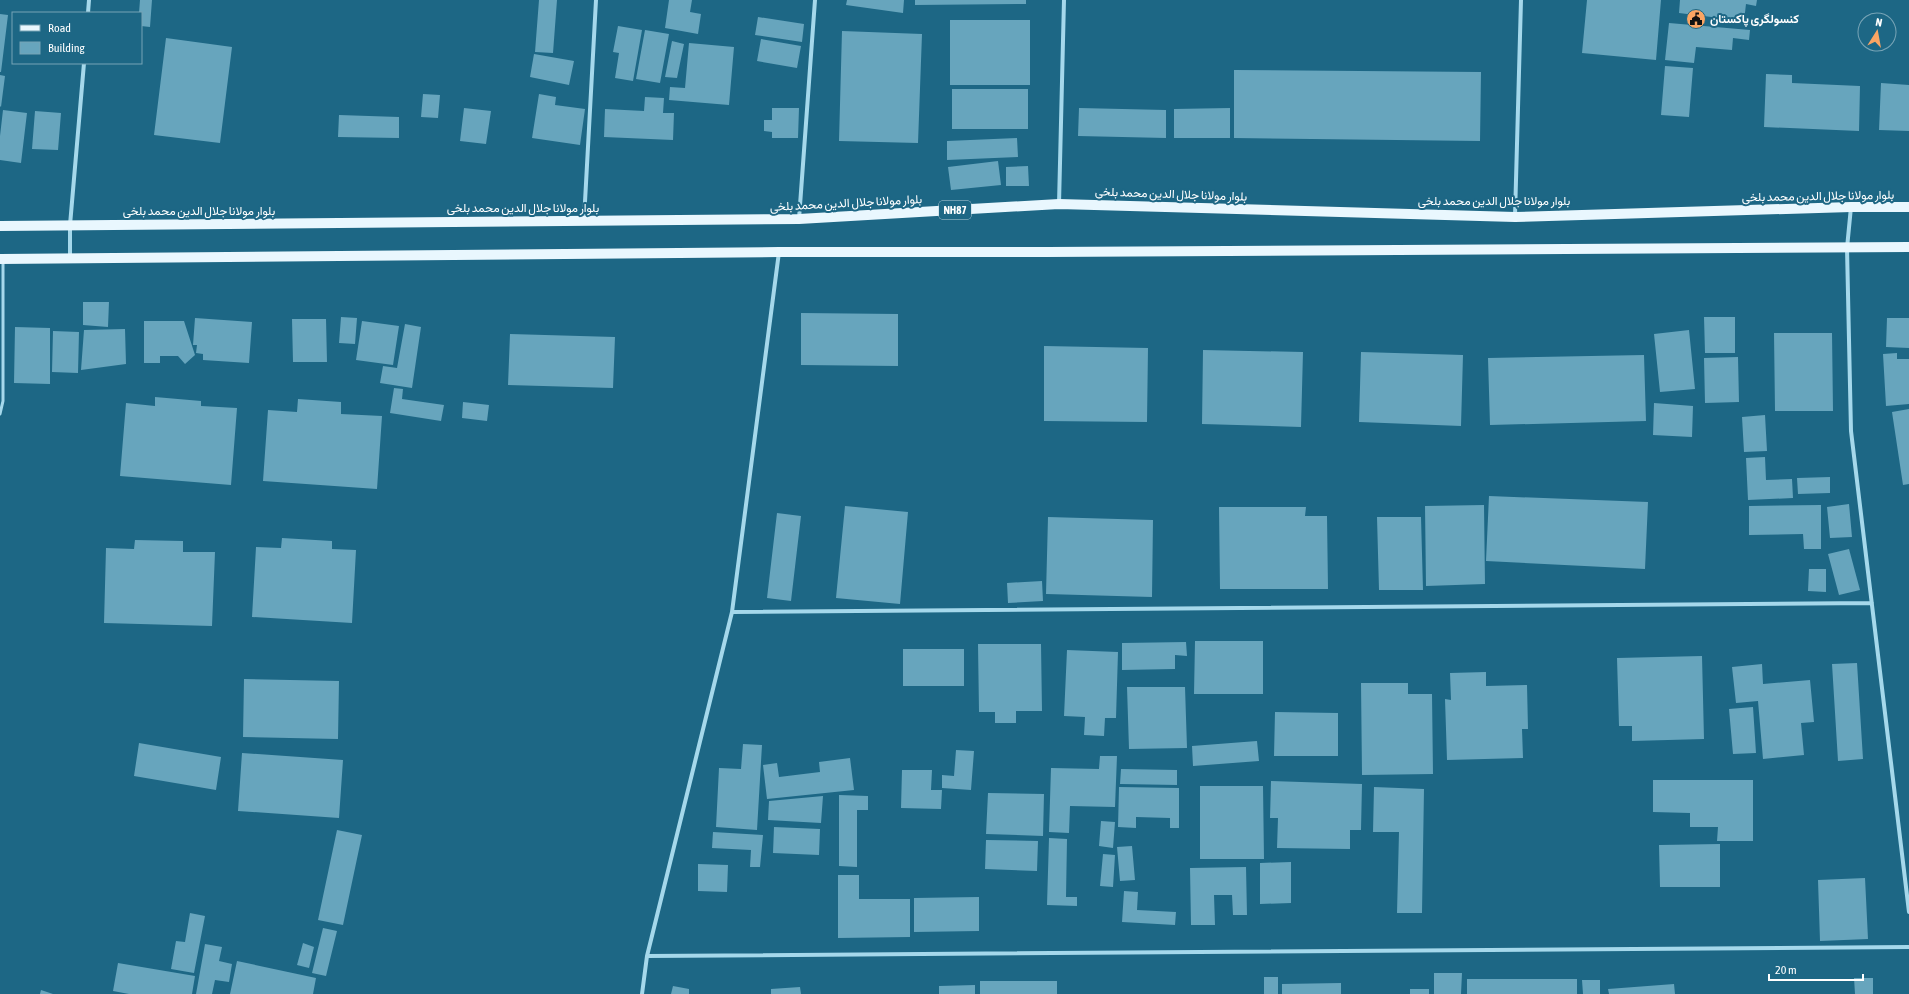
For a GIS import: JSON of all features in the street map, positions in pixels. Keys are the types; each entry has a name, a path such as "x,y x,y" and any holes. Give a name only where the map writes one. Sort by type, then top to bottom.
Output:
{"main road":[{"name":"بلوار مولانا جلال الدین محمد بلخی","path":"0,226 799,219 1059,204 1515,217 1851,207 1909,207"},
{"path":"2,258 779,252 1847,248 1909,246"}],"street":[{"path":"88,12 89,0"},
{"path":"584,221 596,0"},
{"path":"799,219 815,0"},
{"path":"1059,204 1064,0"},
{"path":"1515,217 1521,0"},
{"path":"70,258 70,225 84,64"},
{"path":"1851,207 1847,248 1851,431 1909,912"},
{"path":"642,994 647,956 732,612 779,252"},
{"path":"732,612 1872,603"},
{"path":"647,956 1909,947"}],"lane":[{"path":"0,414 3,401 2,258"}],"building":[{"path":"140,0 152,0 150,27 142,26 142,12 139,12"},
{"path":"539,0 557,0 553,53 535,52"},
{"path":"669,0 692,0 690,12 701,14 698,34 665,28"},
{"path":"847,0 904,0 903,13 846,5"},
{"path":"915,0 1026,0 1026,4 915,5"},
{"path":"1587,0 1661,0 1656,60 1582,53"},
{"path":"1680,0 1757,0 1756,6 1746,4 1744,21 1679,13"},
{"path":"0,14 8,15 1,72 0,72"},
{"path":"758,17 804,24 802,42 755,35"},
{"path":"950,20 1030,20 1030,85 950,85"},
{"path":"1669,23 1750,30 1749,40 1733,38 1732,50 1696,47 1694,63 1665,60"},
{"path":"618,26 642,30 633,81 615,78 619,53 613,52"},
{"path":"645,30 669,34 660,83 636,79"},
{"path":"842,31 922,34 918,143 839,141"},
{"path":"166,38 232,47 220,143 154,135"},
{"path":"761,39 801,46 797,68 757,61"},
{"path":"672,41 684,44 677,78 665,77"},
{"path":"689,43 734,47 729,105 669,100 670,87 685,88"},
{"path":"534,54 574,61 569,85 530,77"},
{"path":"1665,66 1693,68 1689,117 1661,115"},
{"path":"1234,70 1481,72 1480,141 1234,138"},
{"path":"1766,74 1792,75 1792,83 1860,86 1859,131 1764,127"},
{"path":"0,75 5,76 1,107 0,106"},
{"path":"1881,83 1909,85 1909,131 1879,130"},
{"path":"952,89 1028,89 1028,129 952,129"},
{"path":"423,94 440,95 438,118 421,117"},
{"path":"539,94 556,97 555,105 585,109 580,145 532,138"},
{"path":"645,97 664,98 663,113 674,113 673,140 604,137 605,109 644,111"},
{"path":"464,108 491,111 486,144 460,141"},
{"path":"772,108 799,108 798,138 772,138 772,132 764,131 764,120 772,120"},
{"path":"1079,108 1166,110 1166,138 1078,136"},
{"path":"1230,108 1230,138 1174,138 1174,109"},
{"path":"3,110 27,113 21,163 0,160 0,136"},
{"path":"35,111 61,113 58,150 32,149"},
{"path":"339,115 399,117 399,138 338,137"},
{"path":"1017,138 1018,157 947,160 947,141"},
{"path":"998,161 1001,185 951,190 948,167"},
{"path":"1028,166 1029,186 1006,186 1006,167"},
{"path":"83,302 109,302 108,327 83,325"},
{"path":"801,313 898,314 898,366 801,365"},
{"path":"341,317 357,318 355,344 339,343"},
{"path":"1704,317 1735,317 1735,353 1705,353"},
{"path":"195,318 252,322 249,363 203,360 203,354 196,353 197,345 193,345"},
{"path":"1887,318 1909,318 1909,348 1886,347"},
{"path":"292,319 326,319 327,362 293,362"},
{"path":"144,321 184,321 195,355 185,364 178,356 160,356 160,363 144,363"},
{"path":"362,321 399,326 393,365 356,360"},
{"path":"405,324 421,327 412,388 380,383 383,366 397,368"},
{"path":"15,327 50,328 50,384 14,383"},
{"path":"125,329 126,364 81,370 84,330"},
{"path":"1689,330 1695,389 1660,392 1654,334"},
{"path":"53,331 79,332 78,373 52,372"},
{"path":"1774,333 1832,333 1833,411 1775,411"},
{"path":"510,334 615,337 613,388 508,385"},
{"path":"1044,346 1148,348 1147,422 1044,421"},
{"path":"1203,350 1303,352 1301,427 1202,424"},
{"path":"1361,352 1463,355 1461,426 1359,422"},
{"path":"1897,353 1897,359 1909,359 1909,404 1886,406 1883,354"},
{"path":"1644,355 1646,421 1490,425 1488,358"},
{"path":"1738,357 1739,402 1705,403 1704,358"},
{"path":"394,388 403,389 402,399 444,405 441,421 390,413"},
{"path":"155,397 201,401 201,406 237,408 231,485 120,476 126,403 155,406"},
{"path":"298,399 341,402 341,414 382,416 377,489 263,481 268,410 297,412"},
{"path":"463,402 489,405 487,421 462,418"},
{"path":"1654,403 1693,406 1692,437 1653,435"},
{"path":"1909,409 1909,484 1903,485 1892,412"},
{"path":"1765,415 1767,451 1744,452 1742,417"},
{"path":"1765,457 1766,480 1792,479 1793,498 1748,500 1746,458"},
{"path":"1830,477 1830,493 1798,494 1797,478"},
{"path":"1489,496 1648,502 1645,569 1486,561"},
{"path":"1849,504 1852,537 1830,538 1827,507"},
{"path":"1484,505 1485,584 1426,586 1425,506"},
{"path":"1821,505 1821,549 1804,549 1803,534 1749,535 1749,506"},
{"path":"845,506 908,512 900,604 836,598"},
{"path":"1219,507 1306,507 1305,516 1327,516 1328,589 1220,589"},
{"path":"777,513 801,516 791,601 767,598"},
{"path":"1048,517 1153,520 1152,597 1046,594"},
{"path":"1377,517 1421,517 1423,590 1379,590"},
{"path":"282,538 332,541 332,549 356,550 352,623 252,617 256,547 281,548"},
{"path":"135,540 183,541 183,552 215,552 212,626 104,623 106,548 134,549"},
{"path":"1849,549 1860,590 1839,595 1828,554"},
{"path":"1809,569 1826,569 1826,592 1808,591"},
{"path":"1042,581 1043,601 1008,603 1007,583"},
{"path":"1195,641 1263,641 1263,694 1194,694"},
{"path":"1186,642 1187,656 1175,655 1175,669 1122,670 1122,643"},
{"path":"978,644 1041,644 1042,711 1016,711 1016,723 995,723 995,712 979,712"},
{"path":"903,649 964,649 964,686 903,686"},
{"path":"1067,650 1118,652 1116,718 1105,718 1104,736 1084,735 1085,717 1064,716"},
{"path":"1702,656 1704,739 1632,741 1632,726 1619,726 1617,658"},
{"path":"1857,663 1863,759 1838,761 1832,664"},
{"path":"1762,664 1763,684 1810,680 1814,722 1801,723 1804,755 1763,759 1758,701 1736,703 1732,667"},
{"path":"1486,672 1486,686 1527,685 1528,729 1522,729 1523,758 1447,760 1445,699 1451,700 1450,673"},
{"path":"244,679 339,681 338,739 243,737"},
{"path":"1361,683 1408,683 1408,694 1432,694 1433,774 1362,775"},
{"path":"1127,687 1185,687 1187,748 1129,749"},
{"path":"1753,707 1756,753 1733,754 1729,709"},
{"path":"1275,712 1338,713 1338,756 1274,756"},
{"path":"1257,741 1259,761 1193,766 1192,746"},
{"path":"139,743 221,757 216,790 134,776"},
{"path":"743,744 762,745 757,830 716,827 719,768 741,769"},
{"path":"956,750 974,751 971,790 942,788 942,775 954,776"},
{"path":"242,753 343,760 339,818 238,811"},
{"path":"1100,756 1117,756 1115,807 1070,806 1069,833 1049,832 1051,768 1099,769"},
{"path":"850,758 854,790 767,799 763,765 777,763 779,777 820,772 819,762"},
{"path":"1121,769 1177,770 1177,785 1120,784"},
{"path":"902,770 932,770 931,790 942,790 941,809 901,808"},
{"path":"1653,780 1753,780 1753,841 1717,841 1718,827 1690,827 1690,813 1653,812"},
{"path":"1271,781 1362,784 1361,830 1350,830 1350,849 1277,848 1278,818 1270,818"},
{"path":"1200,786 1263,786 1264,859 1200,859"},
{"path":"1119,787 1179,788 1179,828 1170,828 1170,818 1136,817 1136,828 1118,827"},
{"path":"1374,787 1424,789 1422,913 1397,913 1399,832 1373,832"},
{"path":"988,793 1044,794 1043,836 986,834"},
{"path":"839,795 868,796 868,810 857,810 857,867 839,866"},
{"path":"823,796 821,823 768,820 769,801"},
{"path":"1101,821 1115,822 1113,848 1099,846"},
{"path":"774,827 820,829 819,855 773,853"},
{"path":"337,830 362,835 343,925 318,920"},
{"path":"713,832 763,835 760,867 750,867 751,850 712,848"},
{"path":"1049,838 1067,839 1066,897 1077,897 1077,906 1047,905"},
{"path":"986,840 1038,841 1037,871 985,869"},
{"path":"1720,844 1720,887 1660,887 1659,845"},
{"path":"1132,846 1135,880 1120,881 1117,847"},
{"path":"1103,854 1115,855 1113,887 1100,886"},
{"path":"1291,862 1291,903 1260,904 1260,863"},
{"path":"698,864 728,865 727,892 698,891"},
{"path":"1246,867 1247,915 1233,915 1232,895 1214,895 1215,925 1191,925 1190,868"},
{"path":"838,875 859,875 859,899 910,899 910,937 838,938"},
{"path":"1865,878 1868,939 1820,941 1818,880"},
{"path":"1124,891 1138,892 1137,910 1176,912 1175,925 1122,922"},
{"path":"979,897 979,931 914,932 914,898"},
{"path":"190,913 205,916 194,973 171,969 176,941 185,942"},
{"path":"323,928 337,931 326,976 312,973"},
{"path":"303,943 314,947 309,968 297,965"},
{"path":"205,944 222,947 219,961 232,964 229,982 215,980 212,994 196,994"},
{"path":"237,961 316,978 313,994 230,994"},
{"path":"118,963 195,976 192,994 129,994 113,991"},
{"path":"1434,973 1462,973 1461,994 1434,994"},
{"path":"1264,977 1278,977 1278,994 1264,994"},
{"path":"1854,978 1873,978 1873,994 1855,994"},
{"path":"1467,979 1577,979 1577,994 1467,994"},
{"path":"1582,980 1600,980 1600,994 1583,994"},
{"path":"980,981 1057,981 1057,994 980,994"},
{"path":"1341,983 1341,994 1282,994 1282,984"},
{"path":"1674,984 1675,994 1609,994 1608,989"},
{"path":"975,985 975,994 939,994 939,986"},
{"path":"673,986 689,989 689,994 671,994"},
{"path":"800,987 801,994 771,994 771,989"},
{"path":"1410,989 1429,989 1429,994 1410,994"},
{"path":"41,990 53,994 40,994"}],"place":[{"name":"کنسولگری پاکستان","path":"1696,19"}]}
